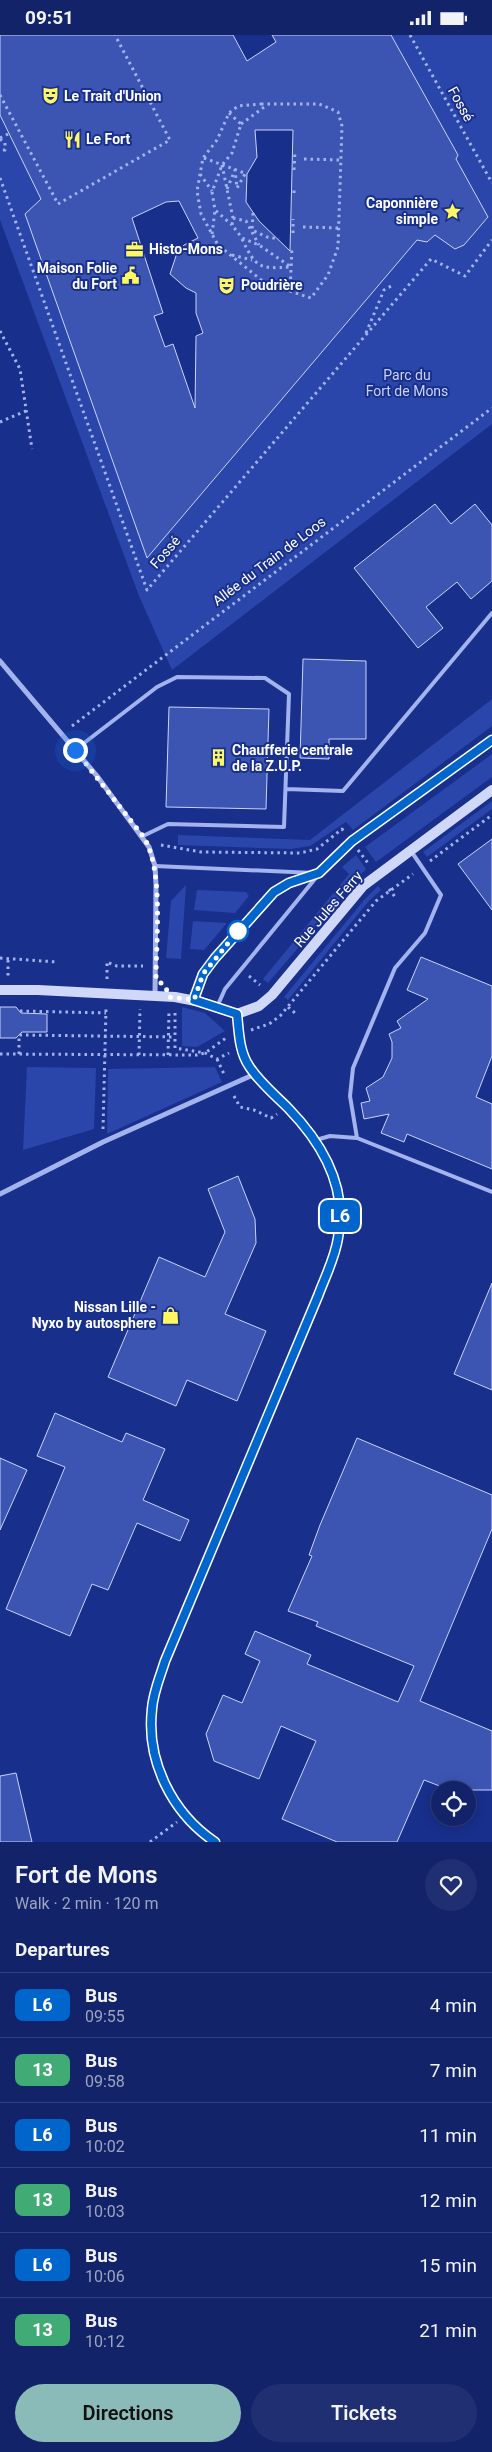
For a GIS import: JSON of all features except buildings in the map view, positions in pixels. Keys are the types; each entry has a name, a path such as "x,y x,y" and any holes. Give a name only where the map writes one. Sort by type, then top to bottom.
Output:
{"main road":[{"name":"Rue Jules Ferry","path":"237,1014 259,1006 272,995 357,893 377,874 492,790"},
{"path":"0,990 155,995 194,1000 237,1014"}],"street":[{"path":"0,661 62,734 145,838 155,866 155,995"},
{"path":"213,1841 186,1816 169,1792 157,1765 151,1734 152,1707 165,1661 296,1351 336,1248 340,1218 338,1193 328,1163 316,1140 248,1065 241,1046 237,1014"},
{"path":"0,1194 103,1142 255,1074"}],"lane":[{"path":"286,789 343,791 492,613"},
{"path":"75,750 157,687 176,677 265,678 289,694 284,827 168,824 145,838"},
{"path":"216,1007 224,989 319,873 352,841 492,740"},
{"path":"357,1138 350,1096 353,1068 395,967 425,933 441,895 410,850"},
{"path":"155,866 319,873"},
{"path":"194,1000 203,974 268,897 281,887 319,873"},
{"path":"316,1140 330,1136 357,1138 492,1192"}],"path":[{"path":"0,95 58,204 170,140 115,35"},
{"name":"Fossé","path":"410,35 492,183"},
{"path":"212,192 222,165 232,153 241,124 268,104"},
{"path":"268,104 319,104 338,112 342,126 338,247 320,287 311,298 265,283 218,245 201,214 197,191 203,158 217,140 229,113 238,106 268,104"},
{"path":"229,113 241,124"},
{"path":"0,150 5,150 5,143 0,139 10,133"},
{"path":"294,170 295,151"},
{"path":"203,158 246,174 237,188 235,170"},
{"path":"304,159 340,161"},
{"path":"222,165 233,218 232,225"},
{"path":"227,189 235,170"},
{"path":"200,174 212,192 215,210 212,234"},
{"name":"Fossé","path":"0,178 146,590 431,259 465,276 492,240"},
{"path":"294,187 294,193"},
{"path":"215,210 232,225 242,238 252,260"},
{"path":"252,230 253,213"},
{"path":"233,218 246,221 259,245"},
{"path":"293,233 294,219"},
{"path":"303,227 338,228"},
{"path":"252,230 267,237 280,239"},
{"path":"242,238 259,245 291,267"},
{"path":"290,292 292,247"},
{"path":"229,254 252,260 267,269 291,267"},
{"path":"364,338 384,291 393,285"},
{"path":"0,331 20,369 32,449"},
{"name":"Allée du Train de Loos","path":"62,734 492,408"},
{"path":"0,422 26,411"},
{"path":"0,1054 197,1055 205,1053 221,1041 269,1024 288,1007 370,907 390,890 492,815"},
{"path":"145,838 180,849 201,852 290,853 317,849 342,829 395,897"},
{"path":"0,958 57,962"},
{"path":"109,963 117,966 156,966"},
{"path":"240,970 295,1013"},
{"path":"103,1142 106,993"},
{"path":"139,1055 140,995"},
{"path":"168,1055 169,997"},
{"path":"175,1007 175,1048 205,1053 217,1059 241,1046"},
{"path":"20,1011 106,1013"},
{"path":"19,1054 20,1035 175,1037"},
{"path":"229,1085 240,1107 254,1110 271,1119 288,1108"},
{"path":"150,1842 186,1816"}],"green space":[{"name":"Parc du Fort de Mons","path":"391,35 492,35 492,424 172,670 139,596 0,220 0,115 41,199 25,214 147,558 417,240 428,242 438,231 455,249 464,245 488,218 456,159 458,155"},
{"path":"492,699 492,726 353,830 346,822 310,846 291,849 178,845 178,835 310,840"},
{"path":"492,754 492,777 376,862 365,847"},
{"path":"492,801 492,809 427,857 423,852"},
{"path":"356,855 366,869 268,983 263,979 349,874 342,867"},
{"path":"186,885 181,959 166,958 171,901"},
{"path":"378,886 381,890 368,902 288,1000 284,997 365,899"},
{"path":"197,890 246,892 249,896 235,913 194,910"},
{"path":"193,921 227,923 204,950 190,949"},
{"path":"182,1007 205,1013 225,1031 197,1047 182,1046"},
{"path":"27,1067 96,1068 94,1129 23,1150"},
{"path":"215,1067 222,1082 107,1134 108,1069"}],"bus line":[{"name":"L6","path":"215,1842 186,1816 169,1792 162,1778 153,1749 151,1734 152,1707 165,1661 318,1296 336,1248 340,1218 338,1193 322,1150 307,1129 248,1065 241,1046 237,1014 194,1000 195,996 203,974 268,897 289,883 319,873 332,858 352,841 492,740"}],"place":[{"name":"Le Trait d'Union","path":"50,96"},
{"name":"Le Fort","path":"72,139"},
{"name":"Caponnière simple","path":"452,211"},
{"name":"Histo-Mons","path":"135,249"},
{"name":"Maison Folie du Fort","path":"131,276"},
{"name":"Poudrière","path":"227,285"},
{"name":"Chaufferie centrale de la Z.U.P.","path":"218,758"},
{"name":"Nissan Lille - Nyxo by autosphere","path":"170,1315"}],"route":[{"path":"75,750 143,836 154,860 156,885 156,978 166,988 169,997 194,1000 203,974 238,931"}]}
